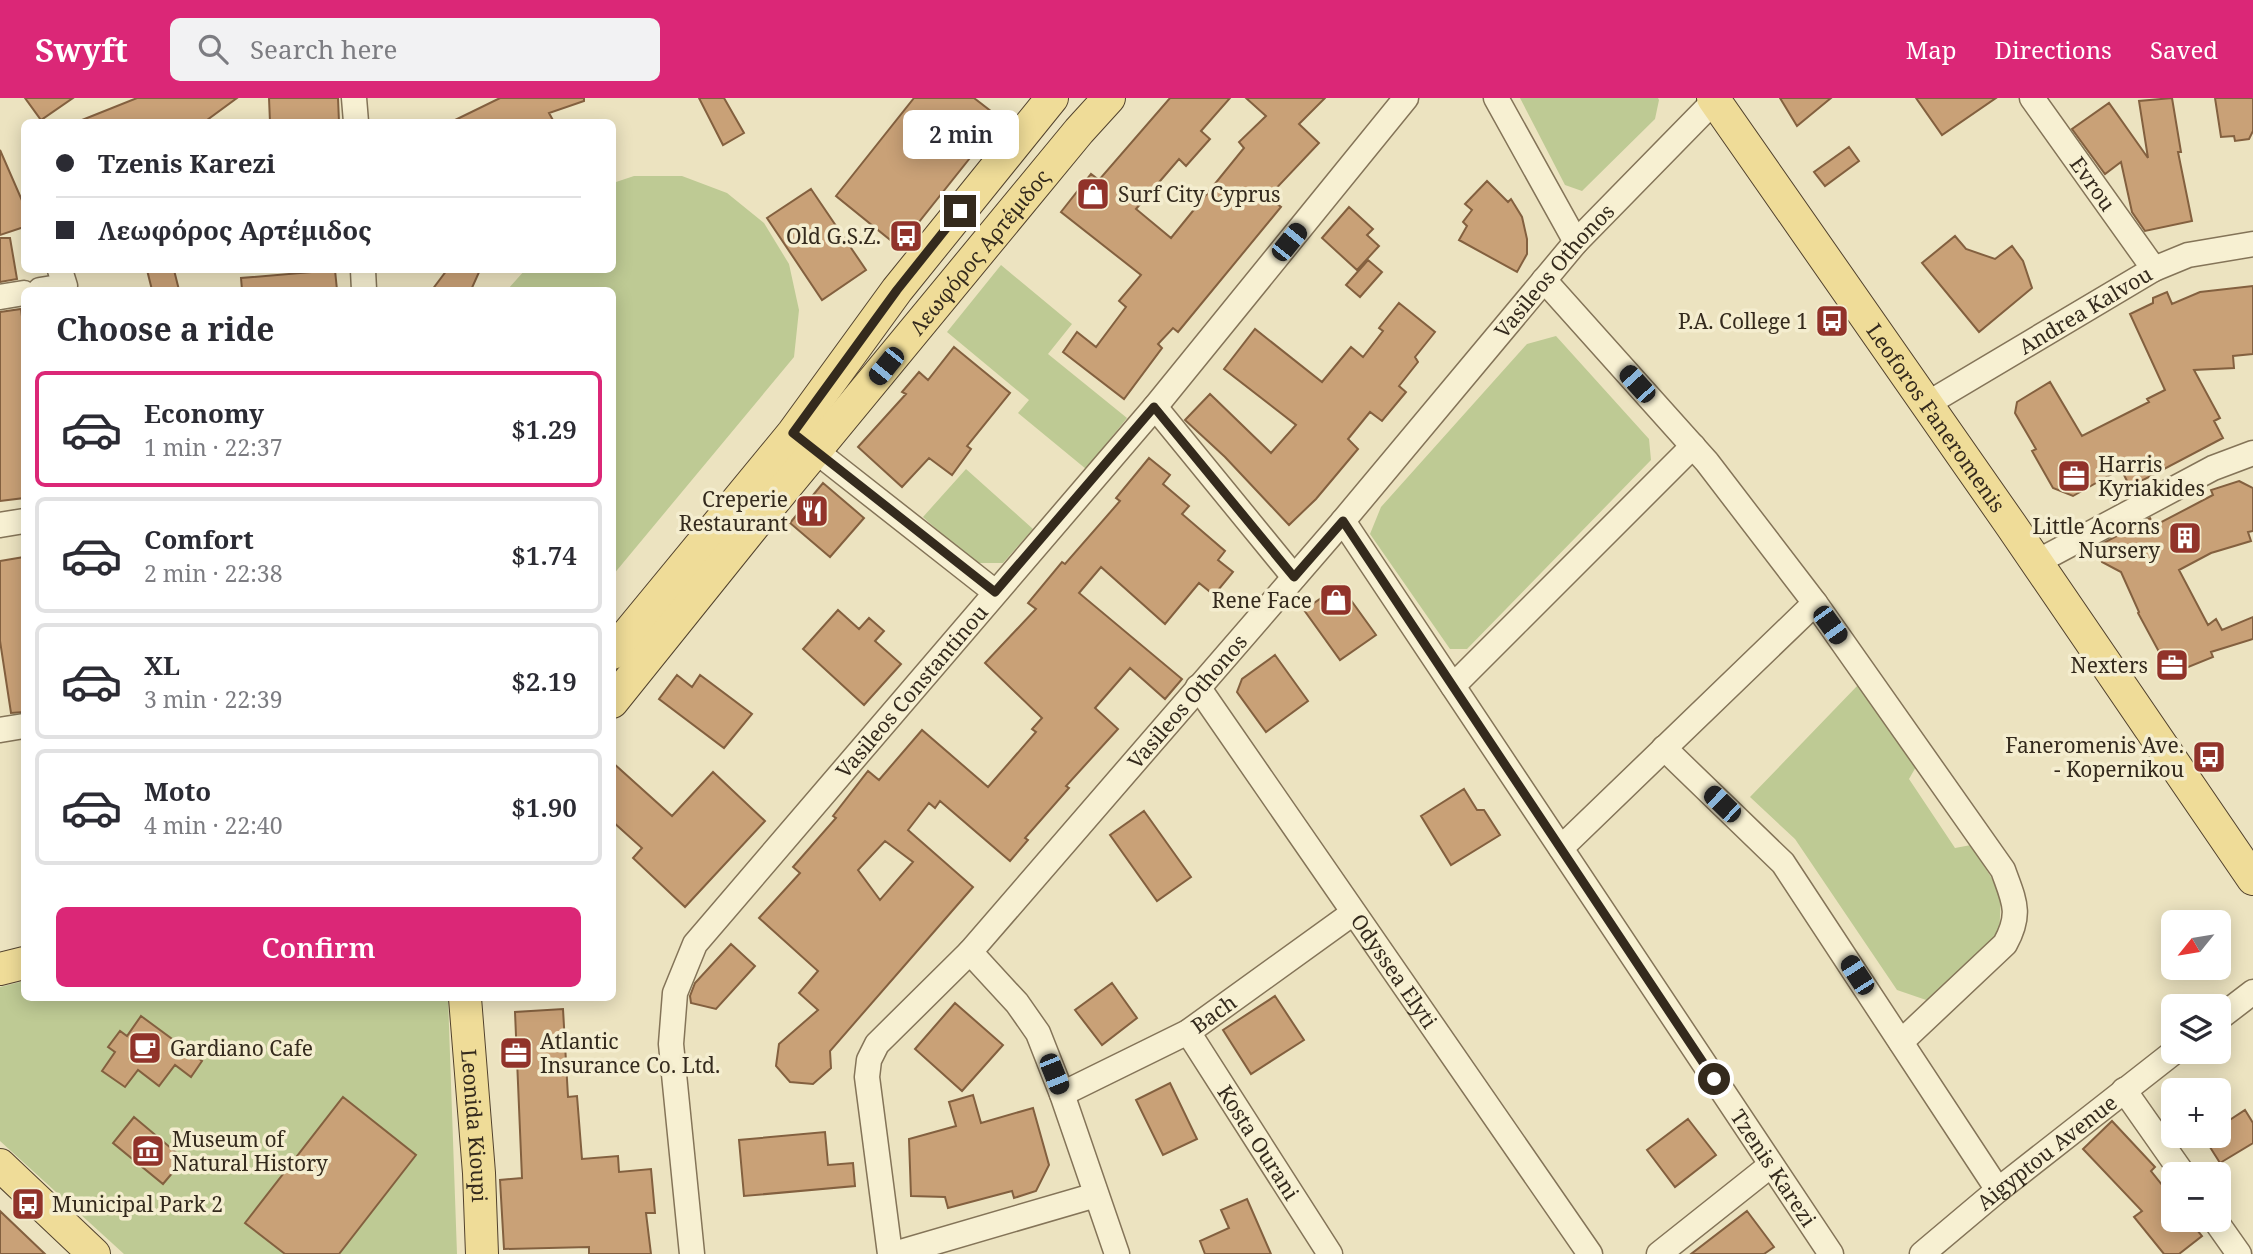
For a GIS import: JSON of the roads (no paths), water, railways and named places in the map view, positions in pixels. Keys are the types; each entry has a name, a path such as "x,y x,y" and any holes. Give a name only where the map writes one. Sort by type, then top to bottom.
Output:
{"main road":[{"name":"Λεωφόρος Αρτέμιδος","path":"616,697 804,442 897,290 1052,98"},
{"name":"Λεωφόρος Αρτέμιδος","path":"616,649 804,442 1109,98"},
{"name":"Leoforos Faneromenis","path":"1713,99 2037,562 2253,878"},
{"path":"0,969 21,964"},
{"name":"Leonida Kioupi","path":"465,1001 479,1173 482,1254"},
{"path":"0,1165 94,1254"}],"street":[{"path":"355,98 356,119"},
{"name":"Vasileos Constantinou","path":"692,1254 671,1044 675,993 695,944 1154,407 1406,98"},
{"path":"1496,98 1576,242"},
{"name":"Evrou","path":"2032,98 2154,269"},
{"name":"Vasileos Othonos","path":"892,1254 867,1077 869,1060 877,1044 970,952 1343,521 1576,242 1713,99"},
{"name":"Andrea Kalvou","path":"1927,404 2154,269 2188,255 2253,244"},
{"path":"59,287 65,286 61,273"},
{"path":"1544,281 1693,446 1815,603 2003,870 2014,904 2015,925 2005,944 1901,1042"},
{"path":"0,297 21,294"},
{"path":"1154,407 1294,577"},
{"path":"804,442 995,592"},
{"path":"1453,686 1693,446"},
{"path":"2037,562 2213,468 2253,453"},
{"name":"Tzenis Karezi","path":"1343,521 1831,1254"},
{"path":"0,525 21,522"},
{"path":"1561,848 1815,603"},
{"name":"Odyssea Elyti","path":"1198,687 1590,1254"},
{"path":"0,730 21,726"},
{"path":"1664,748 1783,863 1998,1190"},
{"name":"Bach","path":"1062,1094 1188,1032 1353,913"},
{"path":"970,952 1028,1017 1038,1033 1117,1254"},
{"path":"2231,1009 2253,992"},
{"name":"Kosta Ourani","path":"1188,1032 1330,1254"},
{"name":"Aigyptou Avenue","path":"1922,1254 1998,1190 2161,1062"},
{"path":"2124,1090 2175,1162"},
{"path":"1659,1254 1771,1165"},
{"path":"892,1254 1096,1195"},
{"path":"2223,1232 2239,1254"}],"place":[{"name":"Surf City Cyprus","path":"1093,194"},
{"name":"Old G.S.Z.","path":"906,236"},
{"name":"P.A. College 1","path":"1832,321"},
{"name":"Harris Kyriakides","path":"2074,476"},
{"name":"Creperie Restaurant","path":"812,511"},
{"name":"Little Acorns Nursery","path":"2185,538"},
{"name":"Rene Face","path":"1336,600"},
{"name":"Nexters","path":"2172,665"},
{"name":"Faneromenis Ave. - Kopernikou","path":"2209,757"},
{"name":"Gardiano Cafe","path":"145,1048"},
{"name":"Atlantic Insurance Co. Ltd.","path":"516,1053"},
{"name":"Museum of Natural History","path":"148,1151"},
{"name":"Municipal Park 2","path":"28,1204"}]}
